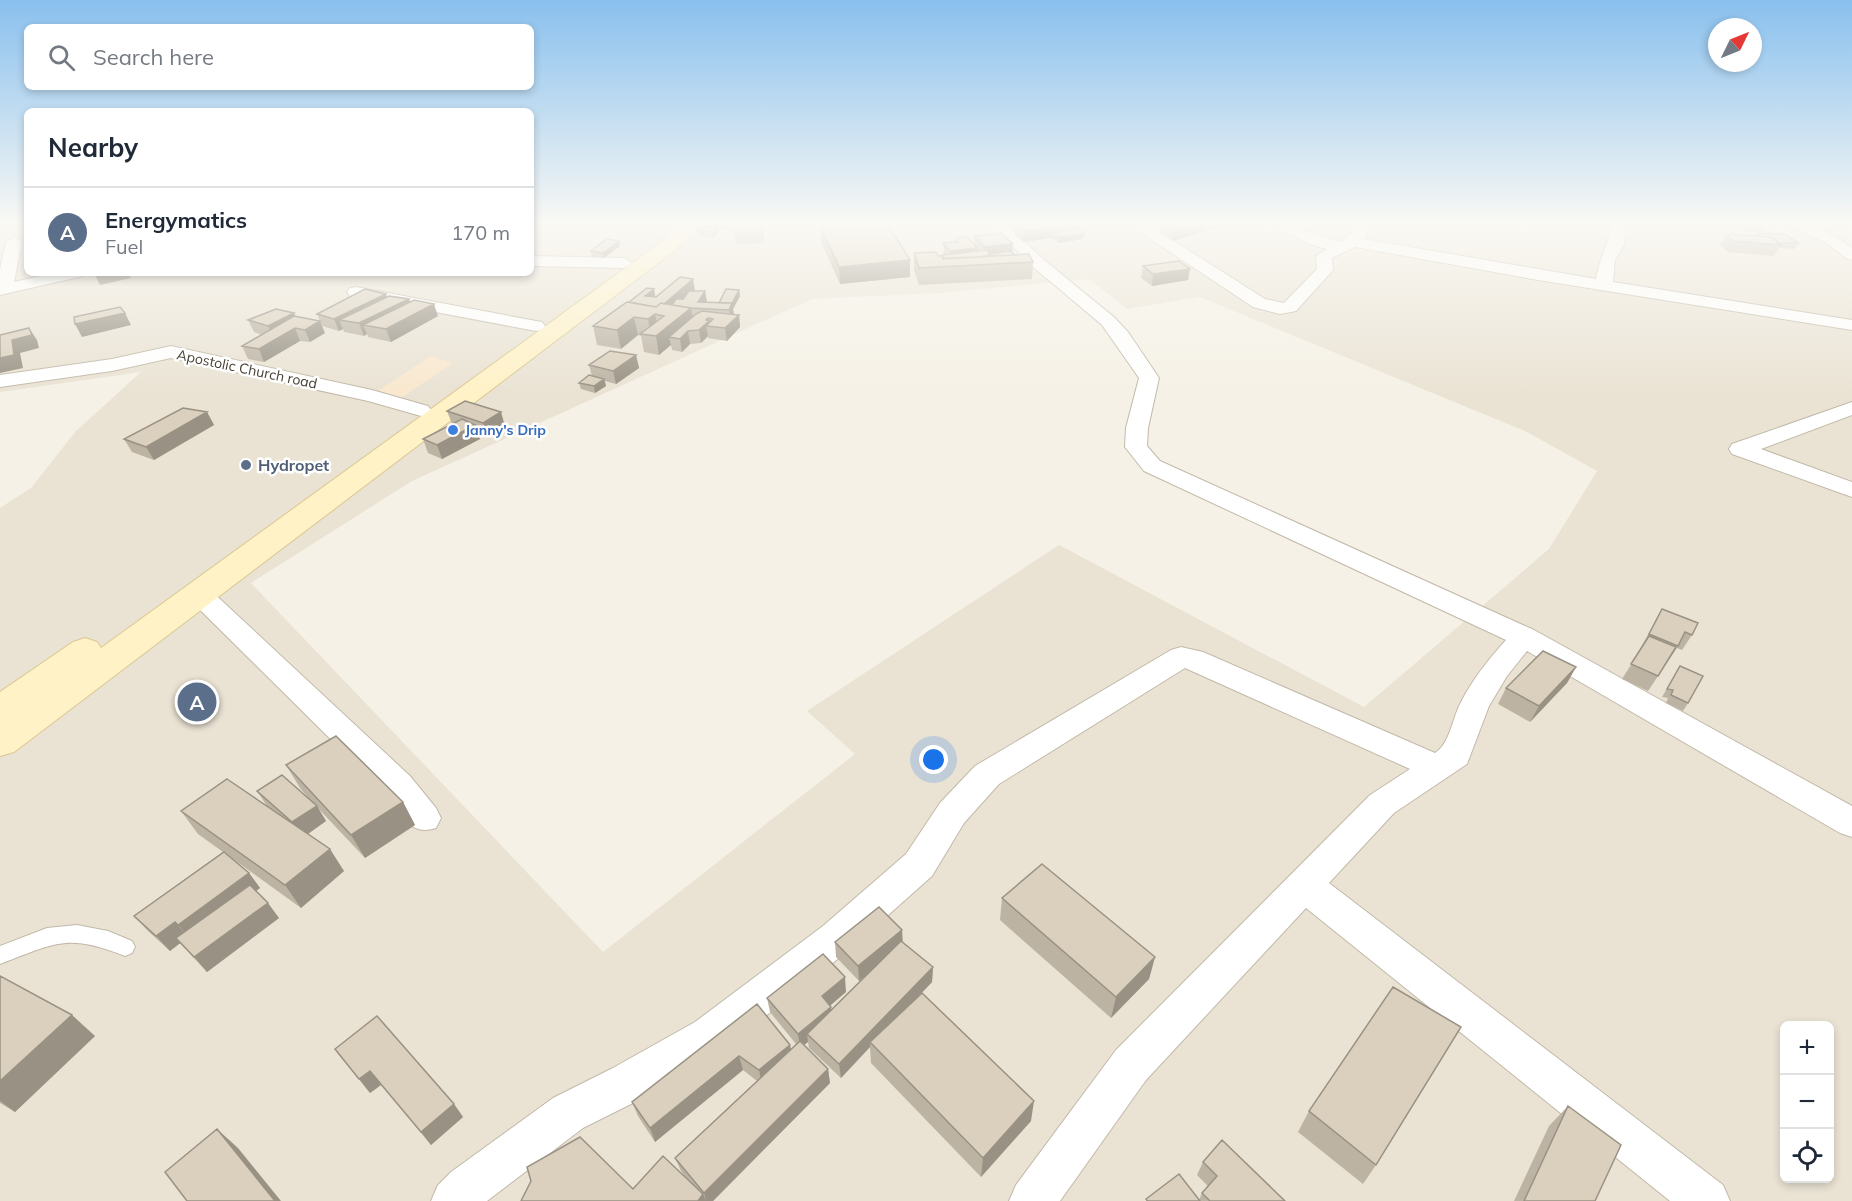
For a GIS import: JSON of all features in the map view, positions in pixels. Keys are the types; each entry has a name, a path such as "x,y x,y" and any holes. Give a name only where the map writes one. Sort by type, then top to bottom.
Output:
{"main road":[{"path":"0,711 599,281"},
{"path":"0,742 620,281"}],"street":[{"path":"2,289 39,281"},
{"path":"1060,281 1108,321 1149,378 1137,428 1137,447 1152,466 1524,638 1852,823"},
{"path":"1225,281 1259,303 1280,309 1290,307 1312,281"},
{"path":"1579,281 1852,325"},
{"path":"356,292 536,326"},
{"name":"Apostolic Church road","path":"0,381 112,365 171,352 372,396 421,410"},
{"path":"1852,408 1740,449 1852,490"},
{"path":"198,593 398,785 424,818"},
{"path":"1032,1201 1131,1065 1382,804 1456,755 1474,706 1496,669 1524,638"},
{"path":"454,1201 467,1188 568,1113 626,1084 709,1036 836,938 919,865 952,813 987,775 1181,657 1193,659 1436,768"},
{"path":"1304,885 1707,1201"}],"lane":[{"path":"0,955 27,942 69,933 102,936 125,947"}],"shaded area":[{"path":"0,281 1067,281 939,293 812,299 412,481 251,583 603,952 855,754 807,711 1059,545 1364,707 1549,549 1597,471 1527,432 1200,297 1127,309 1092,281 1852,281 1852,1201 0,1201 0,508 31,488 76,431 141,372 0,392"},
{"path":"431,356 453,363 401,398 376,392"}],"building":[{"path":"675,281 691,281 664,304 661,303 656,307 629,302 647,288 654,289 645,296 656,297"},
{"path":"365,289 386,294 334,319 317,314"},
{"path":"726,289 739,290 732,303 719,303"},
{"path":"689,291 705,291 698,302 732,303 729,310 672,305 676,299 683,299"},
{"path":"389,296 409,299 359,323 339,320"},
{"path":"414,300 434,304 386,329 363,325"},
{"path":"627,302 656,307 661,303 691,308 656,336 640,334 664,316 655,314 648,319 634,317 617,330 593,326"},
{"path":"120,307 125,313 75,324 74,317"},
{"path":"276,309 294,313 268,326 248,320"},
{"path":"702,311 739,315 725,328 706,326 713,319 708,318 706,320 709,321 699,330 688,331 680,339 669,337 696,314"},
{"path":"294,316 320,321 305,330 295,328 259,349 242,346"},
{"path":"29,328 32,335 12,340 14,355 0,358 0,335"},
{"path":"610,351 636,355 613,371 589,365"},
{"path":"589,375 604,379 594,386 579,383"},
{"path":"465,401 501,412 483,423 447,411"},
{"path":"183,408 207,412 146,447 124,439"},
{"path":"462,419 475,425 437,445 423,439"},
{"path":"1662,609 1698,623 1692,635 1685,632 1678,646 1649,634"},
{"path":"1649,636 1676,647 1658,676 1631,664"},
{"path":"1543,651 1576,667 1539,706 1506,688"},
{"path":"1680,666 1703,676 1688,703 1671,695 1673,690 1667,689"},
{"path":"336,736 403,802 351,835 286,765"},
{"path":"282,775 317,806 292,822 257,791"},
{"path":"227,779 330,849 285,885 181,811"},
{"path":"224,852 249,873 178,925 175,922 156,936 134,916"},
{"path":"1042,864 1155,957 1116,997 1002,898"},
{"path":"250,885 268,903 194,957 176,938"},
{"path":"879,907 902,930 858,966 835,942"},
{"path":"901,941 933,967 839,1064 807,1034"},
{"path":"823,954 845,977 822,996 831,1007 798,1034 767,998"},
{"path":"0,976 72,1015 0,1081"},
{"path":"1393,987 1461,1027 1376,1165 1309,1111"},
{"path":"922,993 1034,1101 983,1158 870,1042"},
{"path":"757,1004 790,1045 759,1070 739,1056 650,1128 632,1102"},
{"path":"377,1016 454,1104 421,1132 370,1071 359,1079 335,1049"},
{"path":"800,1041 828,1069 704,1193 675,1158"},
{"path":"1568,1106 1621,1145 1595,1201 1524,1201"},
{"path":"217,1129 275,1201 187,1201 165,1172"},
{"path":"580,1137 633,1189 663,1156 703,1194 698,1201 521,1201 531,1181 527,1167"},
{"path":"1222,1140 1285,1201 1210,1201 1202,1193 1217,1176 1203,1162"},
{"path":"1179,1174 1200,1201 1148,1201 1146,1199"}],"place":[{"name":"Janny's Drip","path":"453,430"},
{"name":"Hydropet","path":"246,465"},
{"name":"Energymatics","path":"197,702"}]}
